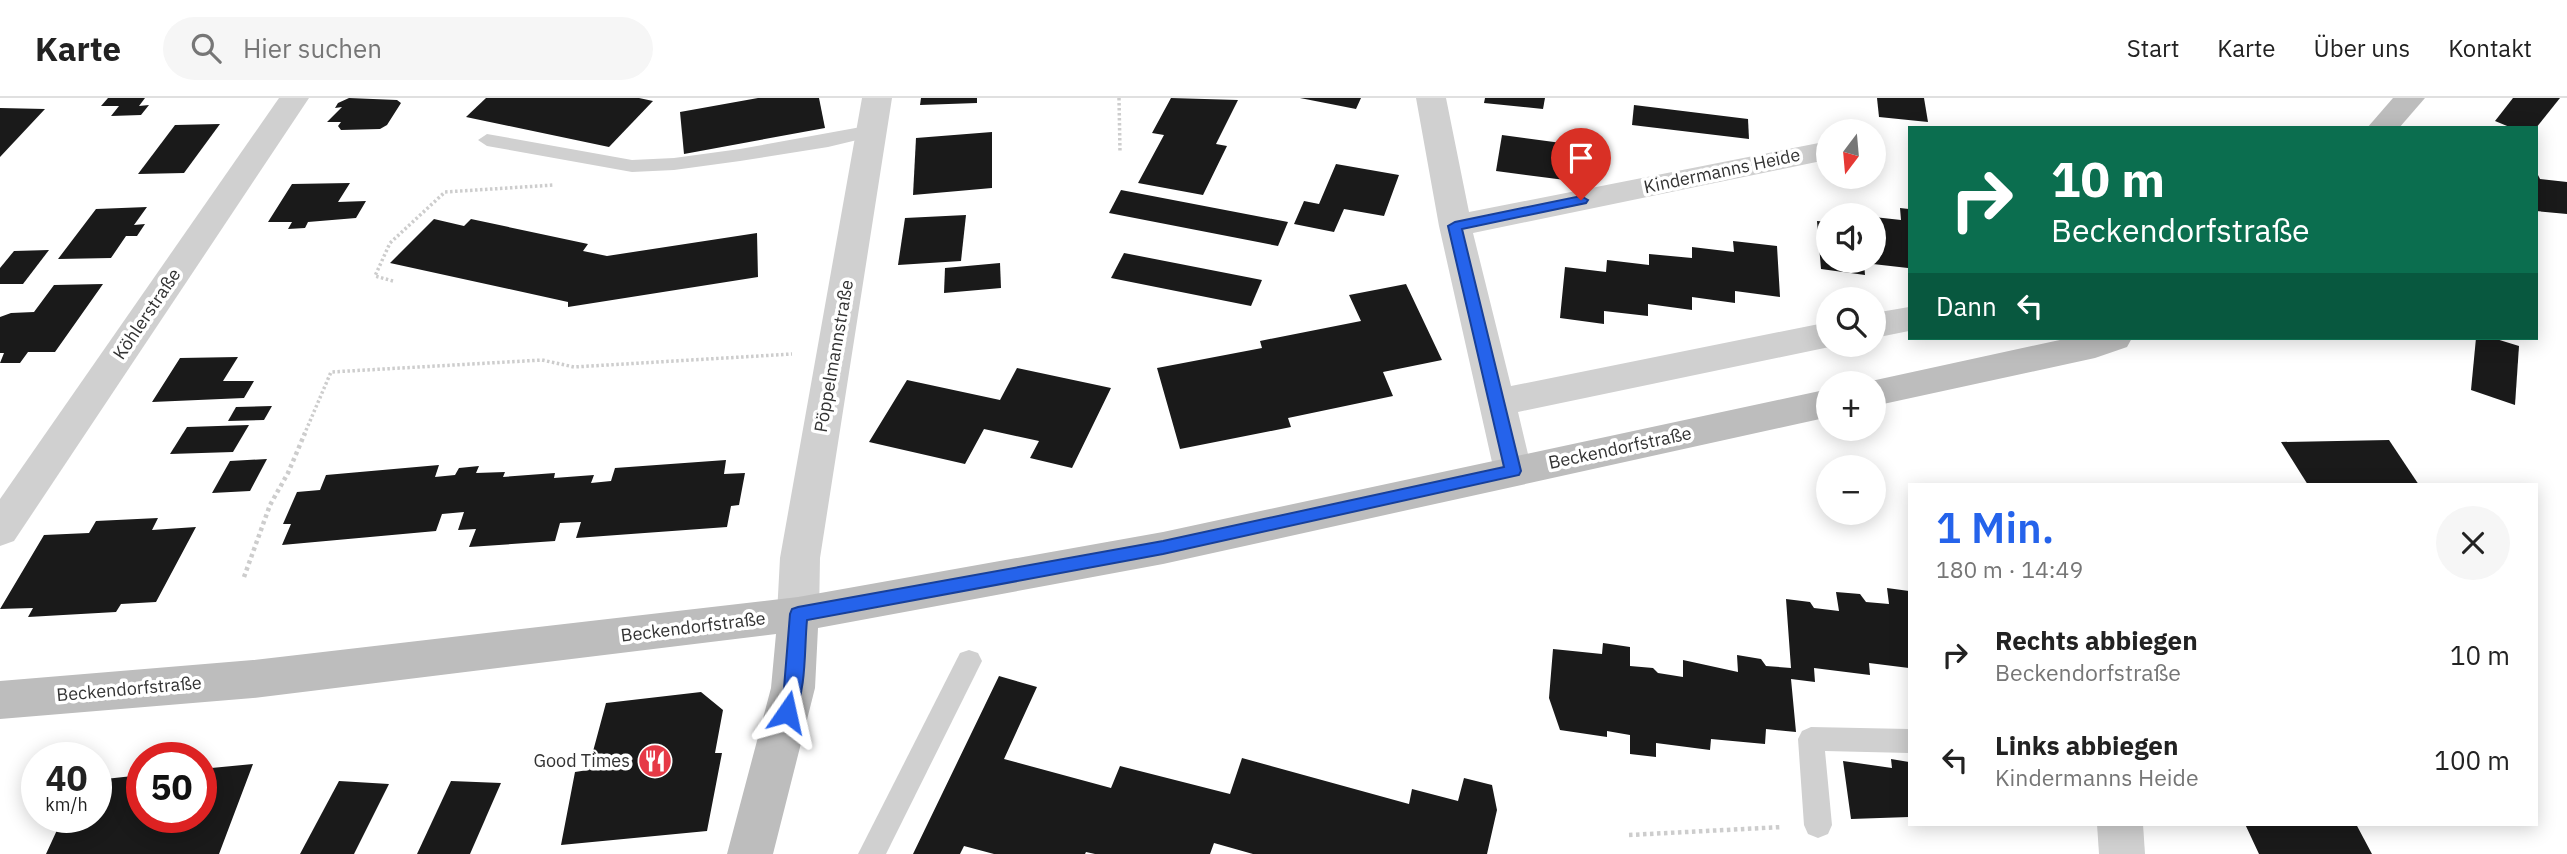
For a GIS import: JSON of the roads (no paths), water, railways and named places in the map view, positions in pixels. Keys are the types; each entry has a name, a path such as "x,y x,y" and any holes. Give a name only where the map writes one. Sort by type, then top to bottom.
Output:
{"street":[{"name":"Köhlerstraße","path":"0,530 294,98"},
{"path":"1430,98 1455,226 1513,471"},
{"path":"2384,126 2410,98"},
{"name":"Pöppelmannstraße","path":"798,614 800,558 874,114"},
{"name":"Kindermanns Heide","path":"1455,226 1816,152"},
{"path":"1886,324 1908,319"},
{"path":"1497,402 1816,338"},
{"path":"1886,390 2108,340"},
{"name":"Beckendorfstraße","path":"0,700 253,679 798,614 1163,548 1816,405"},
{"path":"750,854 793,688 798,614"},
{"path":"2120,826 2122,854"}],"lane":[{"path":"487,140 632,166 674,164 828,141 874,114"},
{"path":"872,854 969,661"},
{"path":"1818,825 1811,739 1908,741"}],"place":[{"name":"Good Times","path":"655,761"}]}
